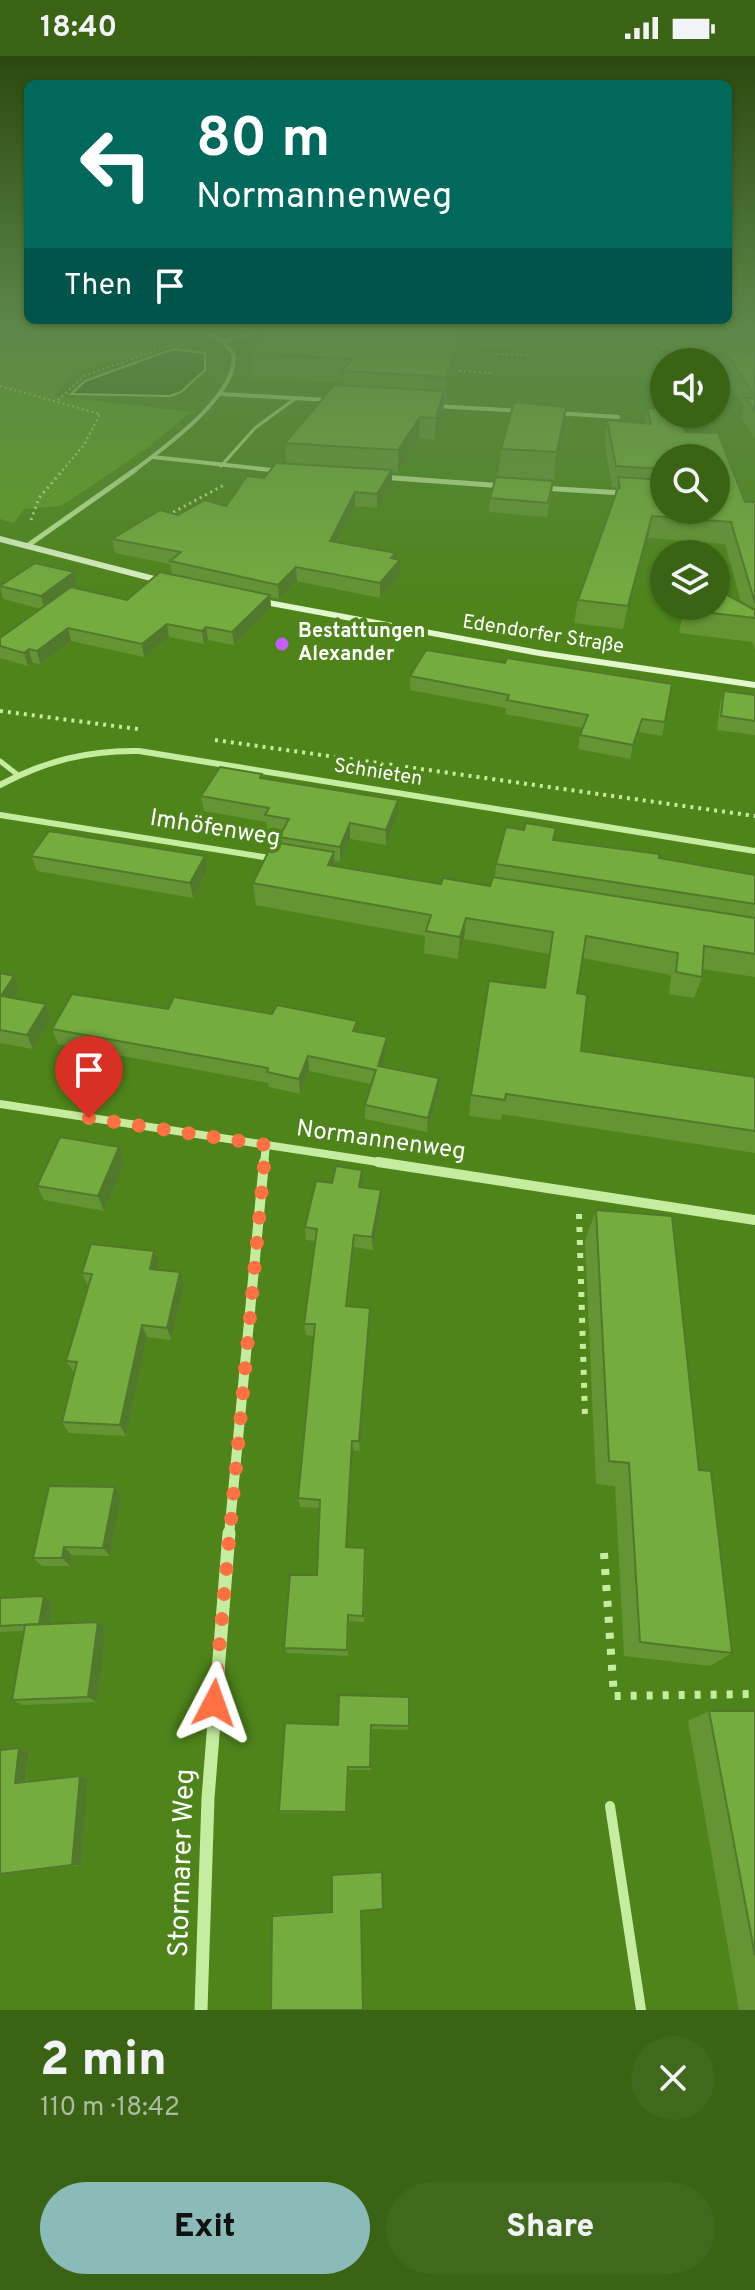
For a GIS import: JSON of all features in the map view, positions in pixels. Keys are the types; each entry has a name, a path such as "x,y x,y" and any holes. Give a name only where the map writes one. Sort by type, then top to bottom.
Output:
{"street":[{"path":"27,546 153,457 188,424"},
{"path":"153,457 281,471"},
{"path":"372,477 510,486"},
{"path":"526,487 633,494"},
{"path":"0,539 180,585"},
{"name":"Edendorfer Straße","path":"242,598 539,653 755,685"},
{"name":"Schnieten","path":"0,785 79,752 139,751 755,851"},
{"name":"Imhöfenweg","path":"0,815 278,860"},
{"name":"Normannenweg","path":"0,1104 755,1220"},
{"name":"Stormarer Weg","path":"201,2010 216,1671 266,1145"}],"lane":[{"path":"221,466 257,424"},
{"path":"0,761 18,775"},
{"path":"610,1806 641,2010"}],"path":[{"path":"27,546 31,517 39,498 84,445 95,424"},
{"path":"159,519 220,489 241,468"},
{"path":"0,711 147,730"},
{"path":"210,739 755,816"},
{"path":"579,1205 585,1417"},
{"path":"604,1553 614,1696 755,1694"}],"shaded area":[{"path":"0,424 176,424 147,448 60,506 24,509 14,523 0,519"}],"building":[{"path":"301,424 415,424 398,450 285,443"},
{"path":"508,424 563,424 557,452 501,449"},
{"path":"608,424 650,424 650,428 684,428 685,432 718,433 722,444 650,444 650,468 616,466"},
{"path":"276,463 392,470 377,494 355,492 330,541 396,553 391,558 400,560 380,583 296,567 278,585 170,561 181,552 112,539 160,510 178,515 205,500 226,506 247,476 264,478"},
{"path":"730,464 745,502 755,502 755,603 731,522"},
{"path":"496,477 553,481 548,503 490,498"},
{"path":"618,477 650,479 650,524 628,606 578,600 620,488"},
{"path":"35,563 74,572 41,596 0,586"},
{"path":"160,572 270,595 232,632 206,627 202,631 167,624 142,644 68,628 37,651 29,649 24,653 0,646 0,638 71,587 127,600"},
{"path":"730,597 755,610 755,618 730,615"},
{"path":"426,650 505,663 507,658 672,684 665,722 642,719 633,745 580,735 588,715 507,700 509,695 410,676"},
{"path":"724,691 755,695 755,721 721,716"},
{"path":"220,767 262,774 260,778 398,800 386,830 350,823 340,847 279,837 289,819 265,815 269,808 201,796"},
{"path":"526,823 556,828 553,840 659,854 659,858 755,875 755,904 496,864 506,827 524,830"},
{"path":"49,831 205,856 190,883 31,856"},
{"path":"273,842 334,852 328,865 441,884 443,878 490,886 493,877 755,918 755,954 704,946 702,977 676,972 678,953 586,936 577,993 587,995 581,1051 755,1077 755,1131 506,1094 505,1100 471,1095 489,981 545,988 553,932 466,918 460,937 426,931 431,915 253,883"},
{"path":"0,973 14,976 1,996 46,1004 27,1035 0,1030"},
{"path":"72,994 168,1009 174,997 272,1014 277,1005 357,1021 353,1031 387,1037 378,1066 439,1078 428,1118 365,1105 376,1070 308,1056 299,1079 267,1072 268,1068 52,1029"},
{"path":"60,1137 119,1147 98,1196 37,1186"},
{"path":"336,1166 362,1170 359,1187 381,1190 372,1237 354,1235 346,1306 370,1308 359,1441 352,1441 346,1547 365,1548 363,1616 348,1615 347,1650 284,1648 290,1575 317,1575 320,1500 298,1498 315,1324 304,1324 317,1229 305,1227 316,1181 332,1183"},
{"path":"596,1210 672,1216 699,1470 711,1471 732,1653 640,1642 629,1463 609,1461"},
{"path":"91,1244 154,1251 150,1269 180,1272 167,1328 142,1325 120,1425 62,1422 77,1362 66,1361 92,1274 82,1273"},
{"path":"49,1486 115,1487 103,1548 64,1547 62,1558 33,1558"},
{"path":"44,1596 39,1624 0,1626 0,1598"},
{"path":"98,1622 88,1697 12,1700 25,1625"},
{"path":"339,1695 409,1697 409,1726 371,1725 370,1767 348,1767 346,1812 279,1811 285,1723 338,1725"},
{"path":"709,1711 755,1711 755,1955"},
{"path":"19,1748 15,1783 80,1776 72,1865 0,1874 0,1750"},
{"path":"382,1872 383,1909 361,1911 363,2010 271,2010 272,1916 332,1912 332,1875"}],"place":[{"name":"Bestattungen Alexander","path":"282,644"}],"route":[{"path":"89,1118 266,1145 214,1703"}]}
